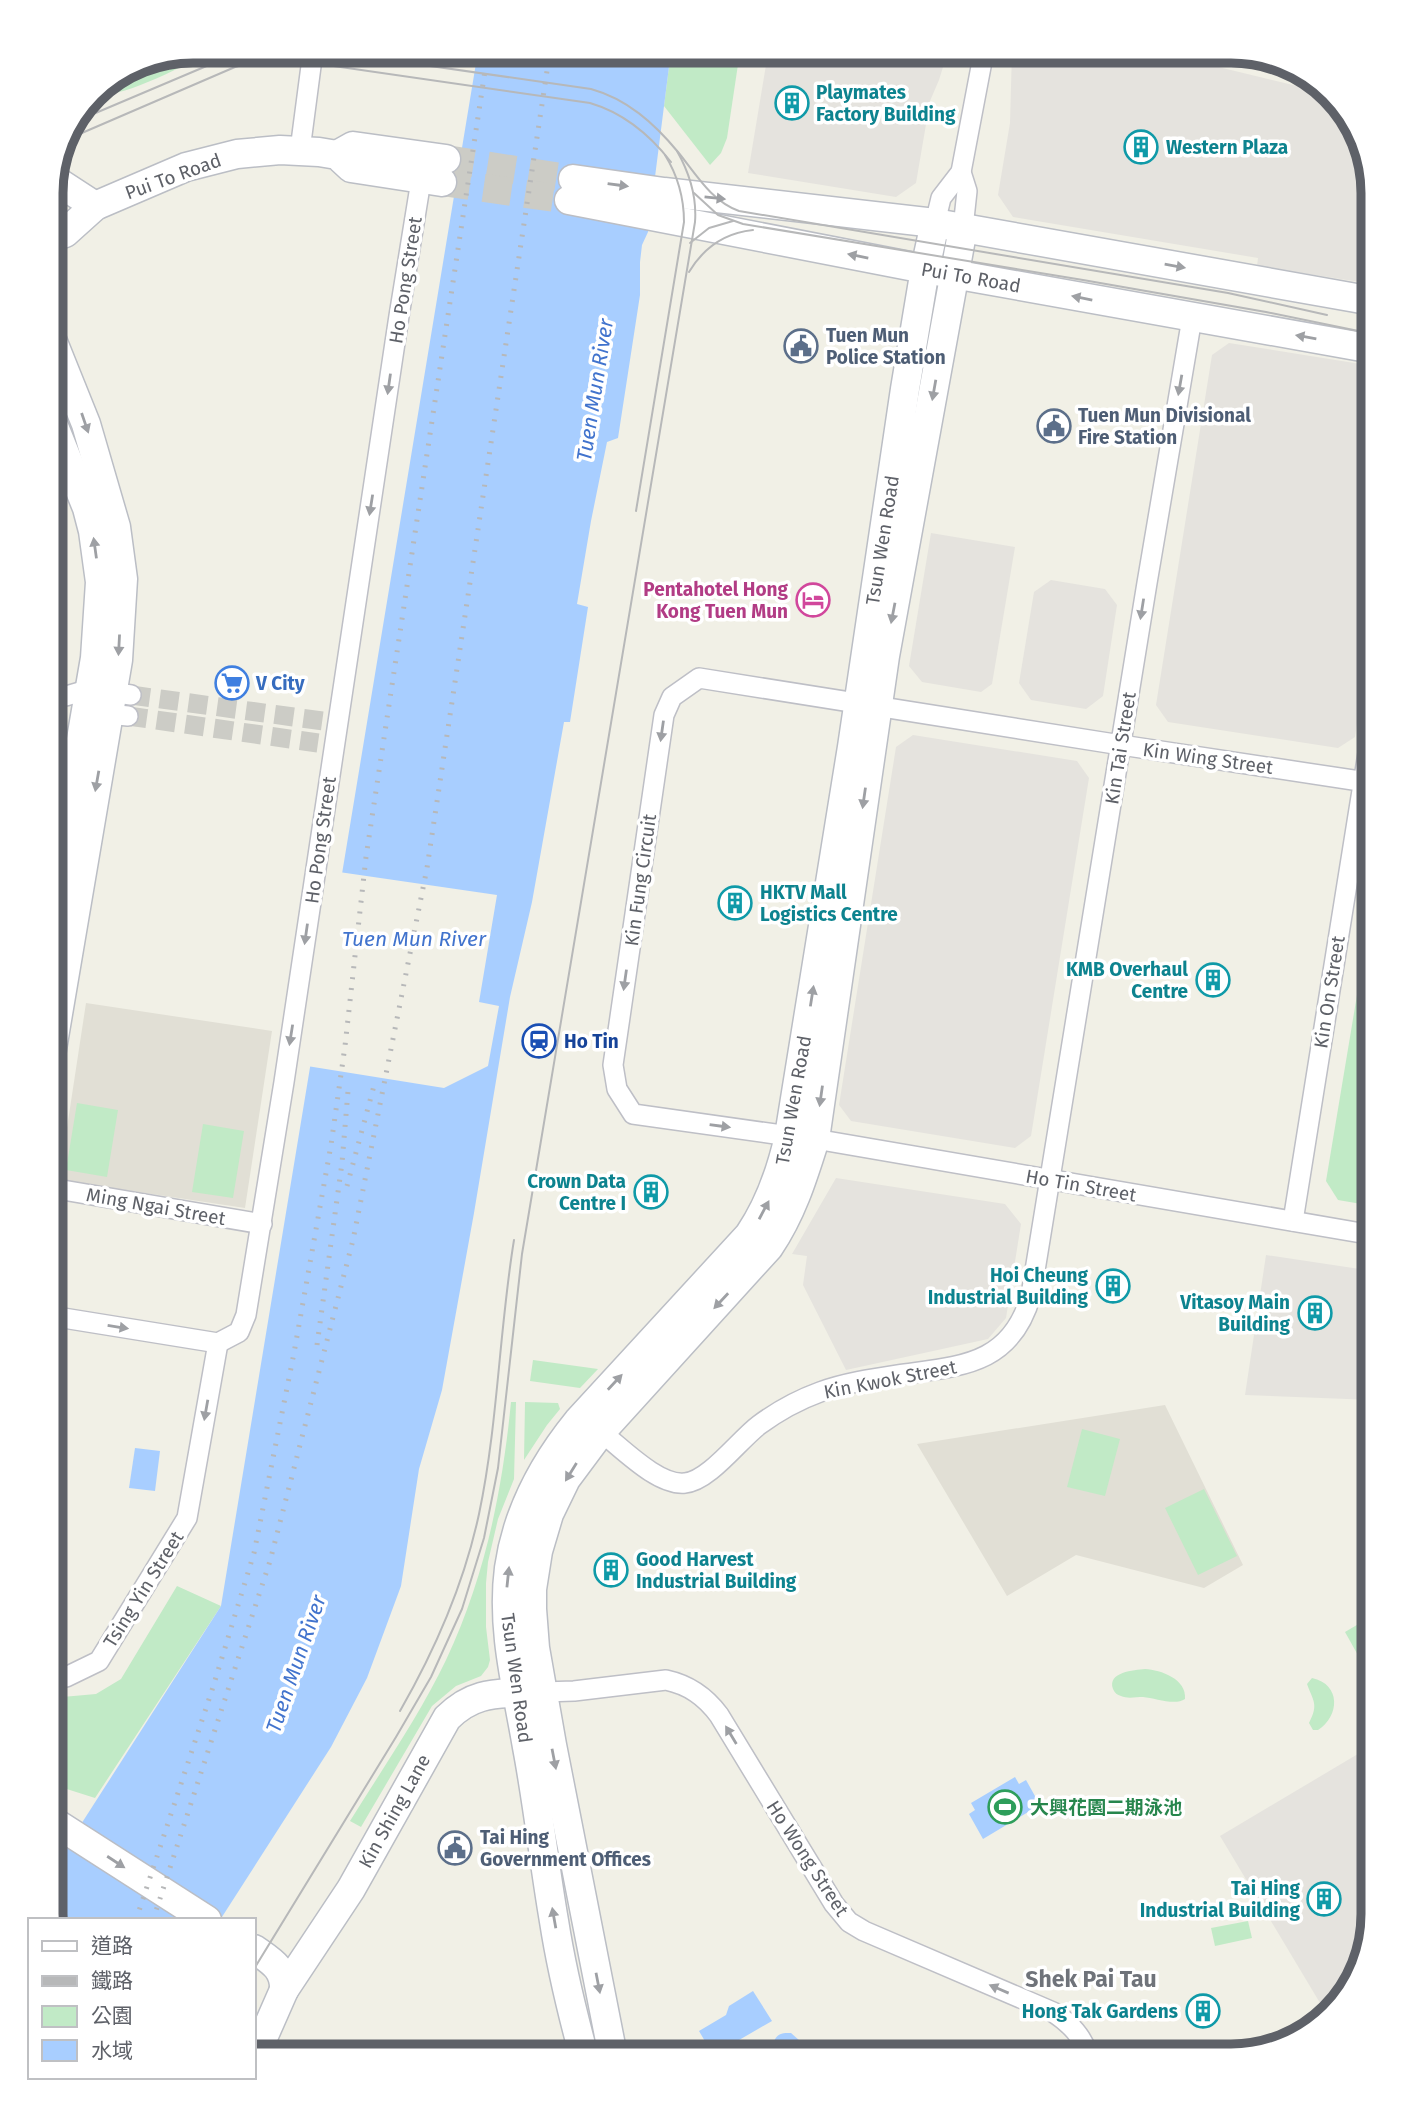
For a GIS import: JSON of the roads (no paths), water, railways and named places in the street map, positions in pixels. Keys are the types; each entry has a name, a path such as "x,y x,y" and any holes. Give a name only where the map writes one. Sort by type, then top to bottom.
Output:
{"main road":[{"name":"Pui To Road","path":"63,234 95,206 196,164 237,154 300,150 337,155 353,146 433,169"},
{"path":"63,185 95,206"},
{"name":"Pui To Road","path":"571,190 661,204 935,223 1361,299"},
{"path":"63,197 95,206"},
{"name":"Pui To Road","path":"661,204 925,269 1361,347"},
{"name":"Tsun Wen Road","path":"581,2044 554,1924 528,1748 535,1648 532,1589 538,1551 549,1514 576,1462 769,1247 792,1207 867,705 925,269 935,223"},
{"name":"Tsun Wen Road","path":"867,705 963,228"},
{"path":"63,367 86,424 116,527 122,579 119,654 80,744 63,857"},
{"path":"63,449 87,508 100,582 95,658 97,701 63,963"},
{"name":"Tsun Wen Road","path":"610,2044 530,1693 507,1625 507,1585 516,1535 533,1488 553,1453 578,1421 749,1235 802,1137"},
{"name":"Kin Shing Lane","path":"260,2044 285,1990 351,1889 447,1718 466,1702 477,1697 530,1693"},
{"path":"63,1827 204,1918"},
{"path":"256,1950 279,1967 283,1974 285,1990"}],"street":[{"path":"300,150 311,63"},
{"path":"935,223 941,198 961,172 982,63"},
{"name":"Ho Pong Street","path":"218,1343 239,1332 246,1315 286,1070 326,744 358,586 433,169"},
{"path":"961,172 967,191 963,228"},
{"name":"Kin Tai Street","path":"1049,1179 1192,318"},
{"name":"Kin Fung Circuit","path":"802,1137 633,1114 617,1089 613,1065 664,715 672,697 699,678 867,705"},
{"name":"Kin Wing Street","path":"867,705 1361,781"},
{"name":"Kin On Street","path":"1293,1221 1361,823"},
{"name":"Ho Tin Street","path":"802,1137 1361,1233"},
{"name":"Kin Kwok Street","path":"601,1432 662,1478 675,1483 691,1483 705,1475 759,1425 783,1408 803,1399 859,1381 959,1366 991,1355 1014,1334 1028,1306 1049,1179"},
{"name":"Ming Ngai Street","path":"63,1190 262,1224"},
{"path":"63,1318 218,1343"},
{"name":"Tsing Yin Street","path":"63,1677 99,1661 187,1518 218,1343"},
{"name":"Ho Wong Street","path":"530,1693 574,1691 666,1680 697,1691 719,1715 834,1905 849,1922 864,1931 1053,2012 1068,2022 1084,2044"}],"water":[{"name":"Tuen Mun River","path":"476,63 669,63 648,232 642,245 640,295 618,438 607,442 577,604 588,607 570,722 564,722 532,902 510,997 442,1390 419,1469 401,1586 367,1678 331,1747 221,1918 63,1918 63,1852 221,1606"},
{"path":"135,1448 160,1451 155,1491 129,1488"},
{"name":"大興花園二期泳池","path":"1015,1777 1019,1784 1026,1780 1040,1805 983,1839 969,1814 975,1810 971,1803"},
{"path":"753,1991 772,2021 732,2044 707,2044 699,2031 726,2015 729,2006"},
{"path":"791,2033 800,2044 771,2044 778,2035"}],"tunnel":[{"path":"446,159 573,179"},
{"path":"442,182 569,200"},
{"path":"131,695 323,721"},
{"path":"128,716 318,743"}],"tram line":[{"path":"89,116 214,63"},
{"path":"76,136 249,63"},
{"path":"313,63 590,103 635,126 671,162"},
{"path":"410,63 604,93 649,122 669,141 712,194 739,211 1228,293 1327,315"},
{"path":"256,1966 431,1677 462,1609 484,1538 498,1468 522,1254 695,222 692,185 677,151"},
{"path":"636,511 684,222 679,187 665,155"},
{"path":"694,193 718,215 743,224 1083,280 1361,332"},
{"path":"690,243 709,228 733,221"},
{"path":"689,272 701,255 716,243 733,234 753,230"},
{"path":"400,1711 447,1616 473,1540 490,1446 514,1240"}],"railway":[{"path":"137,1918 254,1553 294,1353 331,1145 366,857 486,63"},
{"path":"154,1918 270,1561 353,1240 427,868 548,63"},
{"path":"347,1186 375,1082"},
{"path":"317,1345 342,1163 348,1091"}],"place":[{"name":"Playmates Factory Building","path":"792,103"},
{"name":"Western Plaza","path":"1141,147"},
{"name":"Tuen Mun Police Station","path":"801,346"},
{"name":"Tuen Mun Divisional Fire Station","path":"1054,426"},
{"name":"Pentahotel Hong Kong Tuen Mun","path":"813,600"},
{"name":"V City","path":"232,683"},
{"name":"HKTV Mall Logistics Centre","path":"735,903"},
{"name":"KMB Overhaul Centre","path":"1213,980"},
{"name":"Ho Tin","path":"539,1041"},
{"name":"Crown Data Centre I","path":"651,1192"},
{"name":"Hoi Cheung Industrial Building","path":"1113,1286"},
{"name":"Vitasoy Main Building","path":"1315,1313"},
{"name":"Good Harvest Industrial Building","path":"611,1570"},
{"name":"大興花園二期泳池","path":"1005,1807"},
{"name":"Tai Hing Government Offices","path":"455,1848"},
{"name":"Tai Hing Industrial Building","path":"1324,1899"},
{"name":"Hong Tak Gardens","path":"1203,2011"}],"district":[{"name":"Shek Pai Tau","path":"1091,1979"}]}
